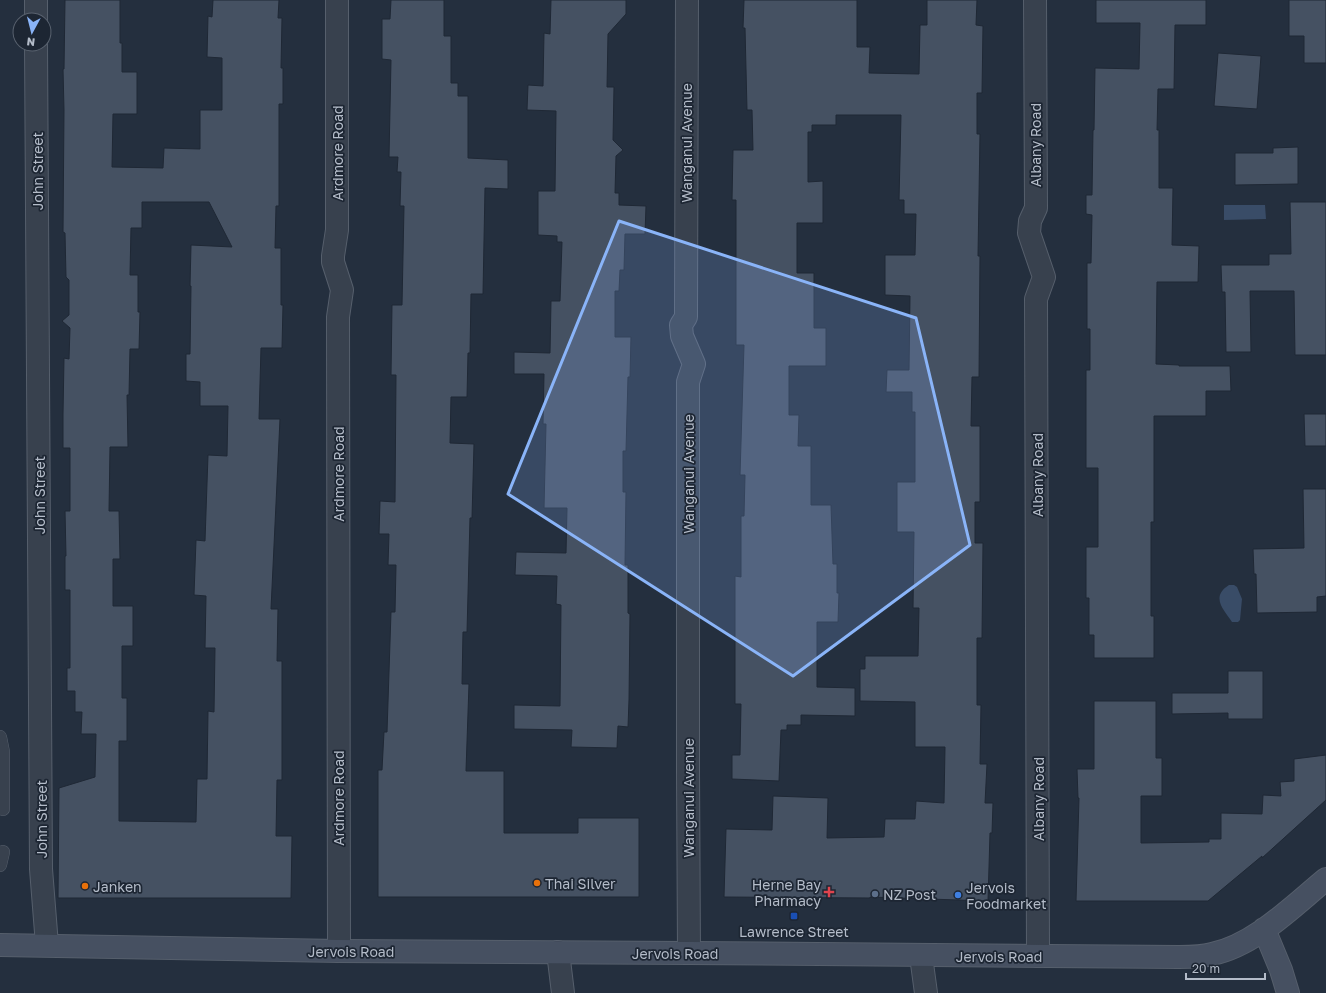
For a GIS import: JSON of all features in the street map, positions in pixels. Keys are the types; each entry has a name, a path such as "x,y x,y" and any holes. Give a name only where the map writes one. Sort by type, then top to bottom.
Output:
{"main road":[{"name":"Jervois Road","path":"2,942 47,945 339,951 1179,958 1212,954 1232,948 1251,938 1264,930 1326,879"},
{"path":"1264,930 1281,970 1288,993"}],"street":[{"path":"36,0 36,12"},
{"name":"Ardmore Road","path":"337,0 337,230 333,262 342,290 338,317 339,951"},
{"name":"Wanganui Avenue","path":"687,0 686,312 681,330 686,348 694,364 688,382 689,953"},
{"name":"Albany Road","path":"1035,0 1036,208 1030,221 1029,232 1044,277 1036,299 1038,956"},
{"name":"John Street","path":"36,52 41,869 47,945"},
{"path":"558,952 563,993"},
{"path":"922,956 926,993"}],"lane":[{"path":"0,737 3,752 3,809"},
{"path":"0,865 3,852"}],"highlighted area":[{"path":"619,221 916,318 970,545 793,676 508,494"}],"water":[{"path":"1224,205 1265,205 1266,219 1224,220"},
{"path":"1229,585 1234,585 1237,587 1242,599 1240,620 1238,622 1232,622 1220,604 1220,594"}],"building":[{"path":"65,0 120,0 122,72 137,72 137,114 113,114 112,167 163,168 164,148 200,149 200,110 222,110 222,58 207,57 208,16 212,17 213,0 279,0 278,18 282,18 281,68 283,68 283,104 279,104 279,206 276,206 275,248 281,248 281,305 283,305 282,348 261,348 259,419 280,419 271,609 278,609 277,661 282,661 282,780 277,780 276,836 292,836 291,898 58,898 59,788 95,777 96,734 81,734 82,712 75,712 75,691 67,691 67,668 70,668 70,590 65,590 65,511 70,511 70,448 63,448 63,414 64,358 69,359 70,328 62,321 69,315 69,280 66,277 65,233 63,232","holes":["142,202 209,202 232,247 191,245 190,354 186,354 186,381 200,382 200,406 228,406 227,456 208,455 205,541 196,540 194,595 206,596 205,648 215,648 214,712 208,711 207,779 197,779 196,822 119,821 119,741 127,741 127,698 122,698 122,646 133,646 133,606 113,606 113,559 120,559 119,511 109,511 110,447 128,447 127,395 129,395 130,349 139,349 140,312 138,312 138,275 130,275 131,228 142,228"]},
{"path":"391,0 444,0 444,36 451,36 451,83 458,83 458,96 468,96 468,158 508,160 508,189 485,188 483,294 471,294 470,353 468,353 467,397 451,397 450,443 474,444 472,518 470,518 467,632 463,632 462,684 469,684 466,771 504,771 504,833 578,833 578,818 639,818 639,897 378,897 378,770 382,770 384,732 387,732 391,612 395,612 396,565 388,565 389,534 379,534 380,501 395,502 396,375 391,375 392,305 402,305 404,206 400,206 401,172 397,172 398,157 389,157 391,60 382,59 382,19 390,19"},
{"path":"551,0 626,0 626,14 608,34 607,87 614,87 613,140 623,150 616,156 615,193 619,193 619,205 646,206 645,234 625,234 624,270 620,270 619,291 615,291 615,337 631,337 630,377 628,377 626,451 623,451 623,492 626,492 625,565 628,565 628,613 630,614 629,700 628,727 618,726 617,748 571,747 572,730 514,729 514,705 560,706 561,605 556,604 557,576 515,575 516,552 566,553 567,508 544,508 546,424 543,424 544,374 514,374 514,352 550,353 551,301 560,301 562,242 557,242 557,236 538,235 538,191 555,191 556,111 527,110 528,85 543,86 544,33 550,34"},
{"path":"744,0 857,0 857,47 870,47 869,73 919,74 920,25 927,25 927,0 977,0 976,25 983,26 982,93 977,93 977,134 980,134 978,256 980,256 979,377 972,377 971,426 980,426 980,502 975,502 975,543 983,543 982,638 977,638 977,705 981,705 980,764 987,764 985,803 993,803 992,833 990,833 988,901 870,897 724,897 726,829 772,830 773,796 828,798 827,838 884,837 885,819 915,819 916,801 944,803 945,747 915,747 915,702 860,701 860,669 865,669 865,656 918,656 919,608 913,608 914,532 897,532 897,482 915,482 915,412 912,412 912,392 886,392 887,370 909,370 910,296 885,295 885,255 915,255 916,214 904,214 904,200 899,200 901,115 836,115 836,125 812,125 812,132 808,132 808,182 823,181 823,223 797,223 797,273 814,273 814,328 826,328 826,366 789,366 789,415 799,415 798,446 811,446 811,505 831,505 833,564 837,564 837,593 839,593 838,622 817,622 817,687 855,688 855,716 801,715 801,725 787,725 787,730 781,730 779,781 732,779 732,755 740,755 741,704 735,704 735,576 741,577 741,516 744,516 745,475 740,475 744,345 736,345 736,200 732,200 733,150 753,150 752,110 747,110 745,28 743,28"},
{"path":"1096,0 1206,0 1206,25 1175,25 1174,89 1158,89 1157,130 1159,130 1159,188 1173,188 1172,245 1199,246 1198,282 1157,282 1156,364 1179,366 1230,366 1231,391 1206,391 1206,416 1154,416 1154,522 1151,522 1151,616 1154,616 1154,658 1094,658 1094,635 1089,635 1089,598 1086,598 1086,547 1098,547 1098,468 1086,468 1086,370 1090,370 1090,329 1087,329 1087,263 1091,263 1092,215 1086,214 1086,195 1092,195 1095,68 1139,69 1140,23 1096,23"},
{"path":"1289,0 1326,0 1326,63 1304,63 1304,36 1289,36"},
{"path":"1218,53 1261,56 1257,109 1214,106"},
{"path":"1298,147 1298,184 1235,185 1235,153 1273,153 1273,148"},
{"path":"1290,202 1326,202 1326,355 1295,355 1294,291 1250,291 1251,352 1226,352 1225,292 1222,292 1221,265 1269,265 1269,254 1291,254"},
{"path":"1304,414 1326,414 1326,446 1305,446"},
{"path":"1303,489 1326,489 1326,596 1317,597 1317,612 1257,613 1256,574 1254,574 1253,549 1304,548"},
{"path":"1228,671 1263,671 1263,719 1228,719 1228,713 1172,714 1172,693 1228,693"},
{"path":"1094,701 1156,701 1156,758 1162,758 1162,796 1141,796 1141,843 1209,842 1209,839 1221,839 1221,813 1262,814 1263,795 1281,796 1280,782 1294,781 1294,759 1326,755 1326,800 1262,858 1262,856 1208,901 1076,901 1079,798 1077,769 1094,769"}],"place":[{"name":"Thai Silver","path":"537,883"},
{"name":"Janken","path":"85,886"},
{"name":"Herne Bay Pharmacy","path":"829,892"},
{"name":"NZ Post","path":"875,894"},
{"name":"Jervois Foodmarket","path":"958,895"},
{"name":"Lawrence Street","path":"794,916"}]}
